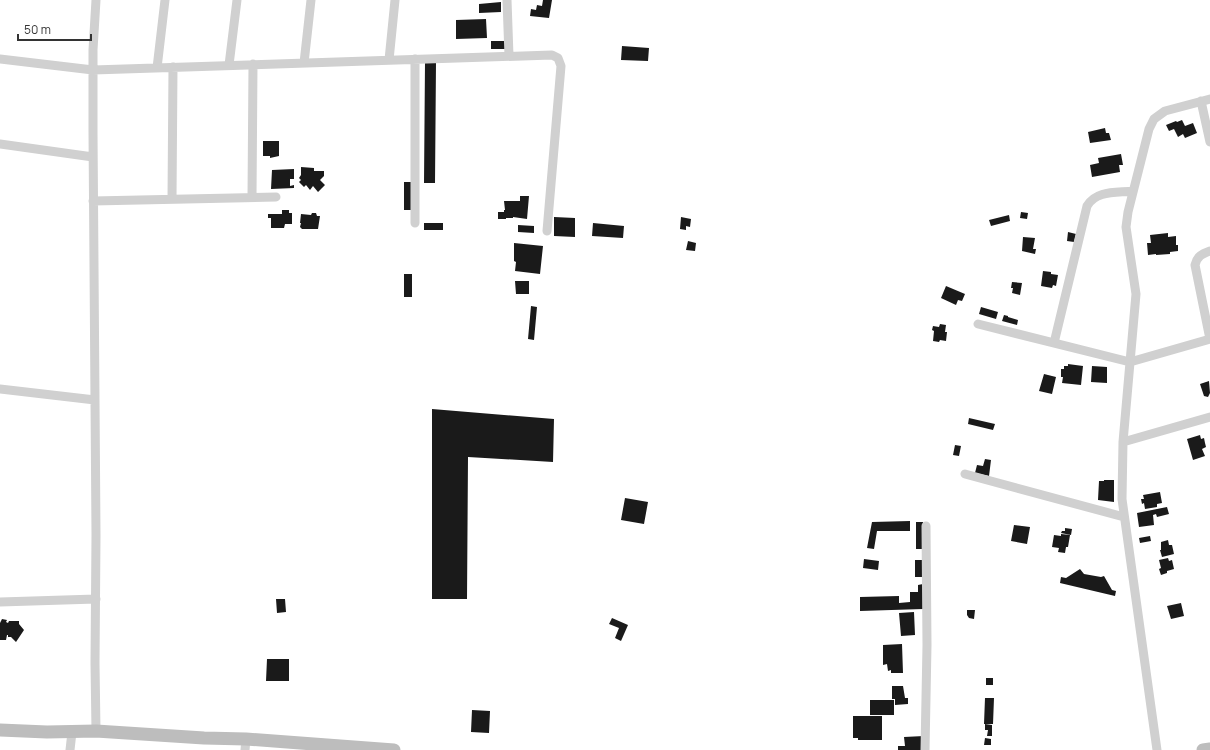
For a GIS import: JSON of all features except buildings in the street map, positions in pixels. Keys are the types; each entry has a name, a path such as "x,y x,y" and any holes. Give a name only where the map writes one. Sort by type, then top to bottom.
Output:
{"main road":[{"path":"0,730 72,732 96,731 204,738 245,744 394,750"},
{"path":"1203,750 1210,749"}],"street":[{"path":"96,0 93,70 96,731"},
{"path":"157,68 165,0"},
{"path":"230,65 237,0"},
{"path":"304,63 311,0"},
{"path":"389,60 395,0"},
{"path":"507,0 509,56"},
{"path":"0,59 93,70 552,55 558,58 561,66 547,231"},
{"path":"415,60 415,223"},
{"path":"252,197 253,64"},
{"path":"172,199 173,67"},
{"path":"1157,750 1122,499 1123,442 1136,294 1126,227 1128,212 1149,129 1154,119 1165,111 1210,99"},
{"path":"1201,101 1210,142"},
{"path":"0,144 93,157"},
{"path":"1054,343 1091,199 1098,196 1133,191"},
{"path":"93,201 276,196"},
{"path":"978,324 1130,362 1210,339 1195,264 1196,258 1210,251"},
{"path":"0,389 95,400"},
{"path":"1123,442 1210,417"},
{"path":"965,474 1124,517"},
{"path":"926,526 926,750"},
{"path":"0,602 96,599"},
{"path":"70,750 72,732"}]}
